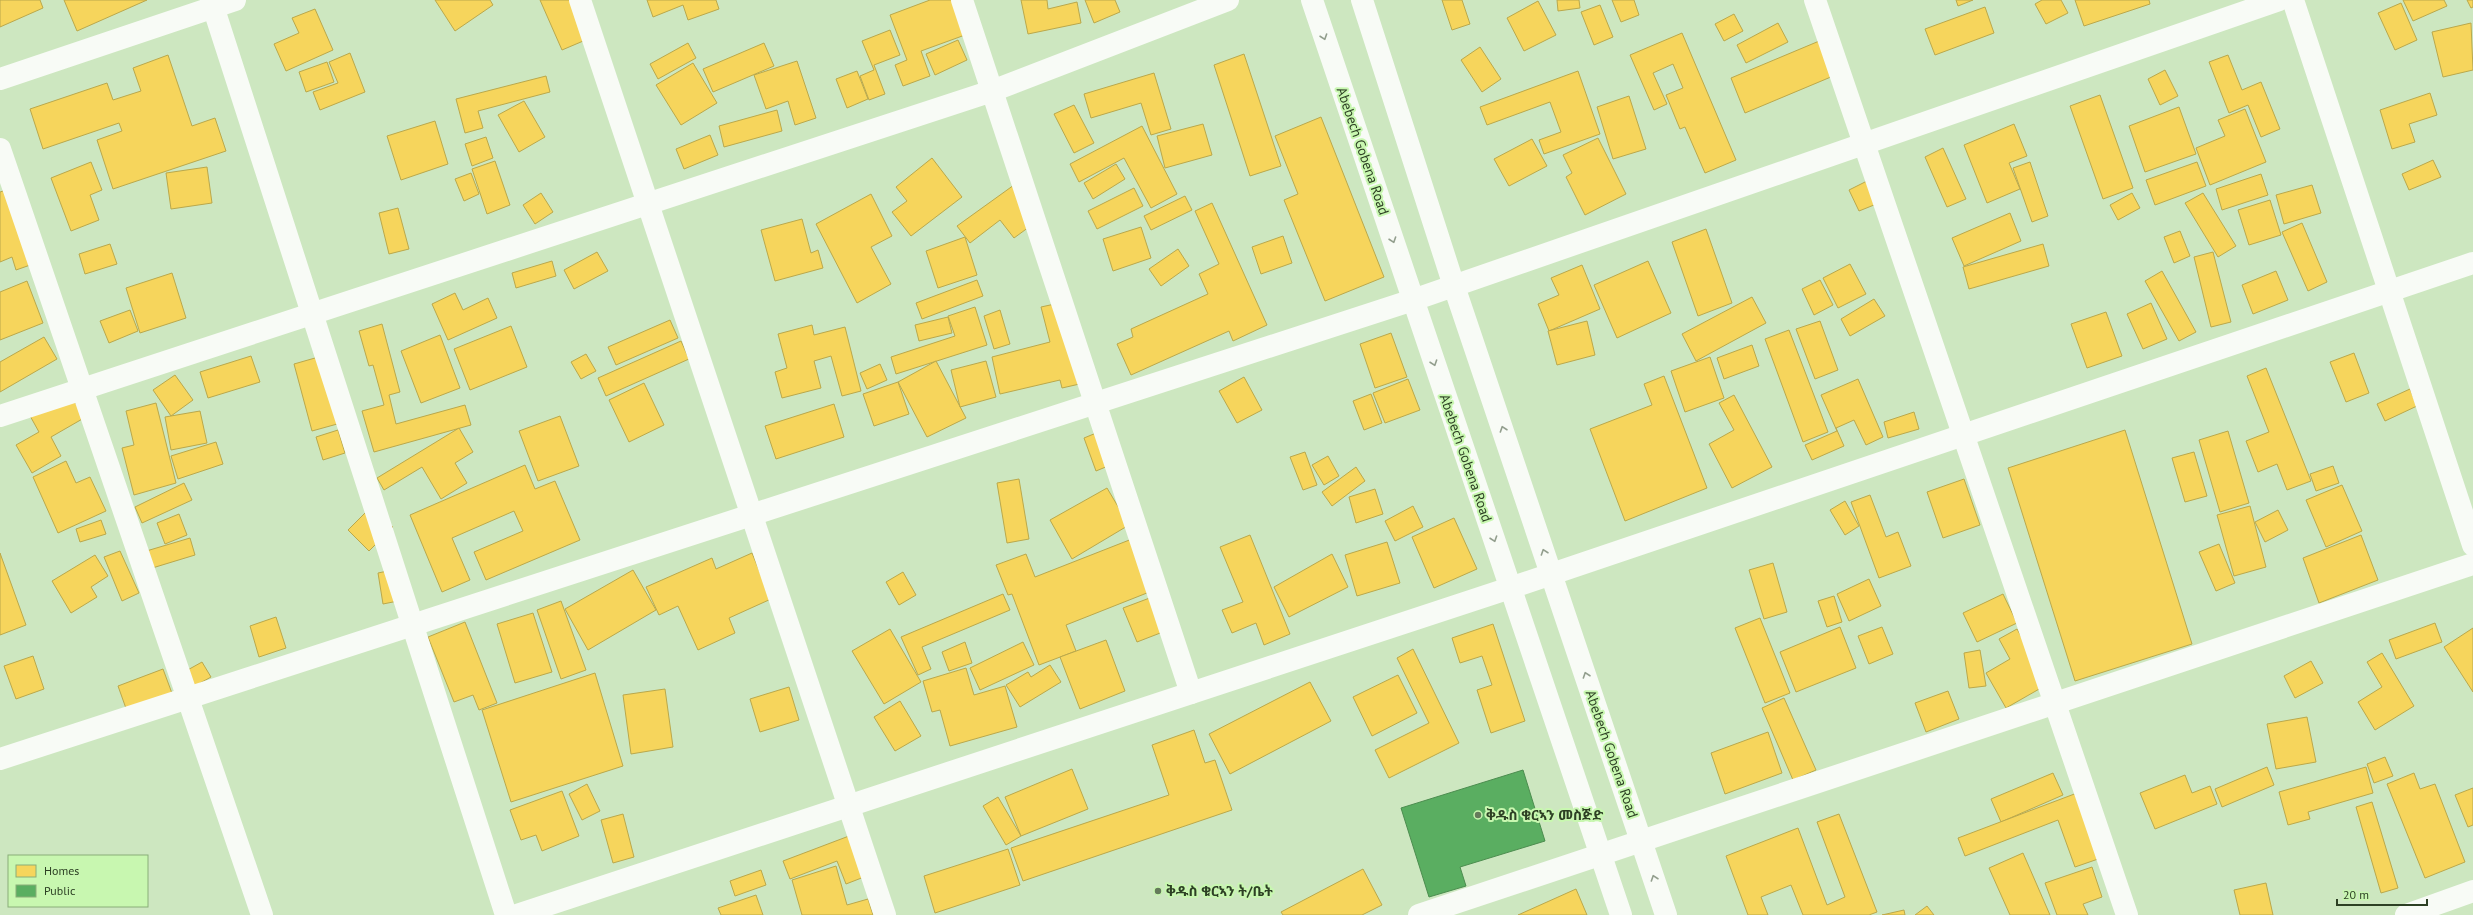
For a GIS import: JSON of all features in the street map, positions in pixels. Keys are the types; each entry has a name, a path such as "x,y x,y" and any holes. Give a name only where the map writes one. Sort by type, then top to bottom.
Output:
{"street":[{"path":"0,79 212,4 235,0"},
{"path":"580,0 885,915"},
{"path":"962,0 1191,694"},
{"path":"0,416 992,91 1228,0"},
{"name":"Abebech Gobena Road","path":"1312,0 1621,915"},
{"name":"Abebech Gobena Road","path":"1362,0 1454,286 1666,915"},
{"path":"1815,0 2127,915"},
{"path":"0,759 1413,300 2279,0"},
{"path":"2293,0 2473,545"},
{"path":"212,4 506,915"},
{"path":"0,149 262,915"},
{"path":"517,915 1552,574 2473,263"},
{"path":"1419,915 2473,564"},
{"path":"2406,915 2473,890"}],"building: Homes":[{"path":"0,0 40,0 43,8 0,27"},
{"path":"64,0 147,0 77,31"},
{"path":"435,0 490,0 493,5 455,31"},
{"path":"540,0 579,0 595,36 562,50"},
{"path":"647,0 716,0 719,9 688,20 683,5 653,17"},
{"path":"930,0 953,0 965,35 921,51 930,76 903,86 895,65 907,60 890,15"},
{"path":"1021,0 1047,0 1048,9 1077,2 1081,23 1028,34"},
{"path":"1085,0 1115,0 1120,12 1094,23"},
{"path":"1442,0 1462,0 1470,24 1452,30"},
{"path":"1557,0 1579,0 1580,8 1558,11"},
{"path":"1612,0 1634,0 1639,15 1621,22"},
{"path":"1956,0 1973,0 1958,6"},
{"path":"2042,0 2061,0 2068,13 2046,24 2035,4"},
{"path":"2075,0 2149,0 2150,4 2084,26"},
{"path":"2403,0 2444,0 2447,6 2413,21"},
{"path":"2467,0 2473,0 2473,7 2471,8"},
{"path":"1538,1 1556,35 1524,51 1507,18"},
{"path":"2401,3 2417,40 2395,50 2378,13"},
{"path":"1600,5 1613,37 1594,45 1581,12"},
{"path":"1985,7 1994,33 1935,55 1925,29"},
{"path":"315,9 333,50 286,71 274,44 299,33 292,18"},
{"path":"1734,14 1743,31 1724,41 1715,24"},
{"path":"1778,23 1788,42 1746,63 1737,45"},
{"path":"2471,23 2473,70 2443,77 2432,32"},
{"path":"890,30 900,55 874,65 885,94 869,100 860,76 874,70 862,41"},
{"path":"1682,33 1736,160 1705,173 1685,127 1680,129 1666,95 1683,88 1673,64 1653,73 1667,104 1654,110 1630,55"},
{"path":"1824,39 1838,74 1745,113 1731,78"},
{"path":"958,40 967,60 935,75 926,54"},
{"path":"688,43 696,58 658,79 650,64"},
{"path":"764,43 774,66 713,92 703,69"},
{"path":"1480,47 1501,79 1482,92 1461,60"},
{"path":"350,53 365,92 320,110 313,92 338,83 329,62"},
{"path":"1244,54 1281,166 1250,176 1214,65"},
{"path":"168,55 192,126 215,118 226,151 113,189 97,140 122,131 119,123 43,149 30,109 107,83 113,100 141,91 133,68"},
{"path":"2228,55 2242,90 2261,82 2280,129 2261,137 2248,105 2229,113 2209,62"},
{"path":"797,61 816,118 795,125 788,101 766,109 754,75"},
{"path":"327,62 334,82 306,92 299,72"},
{"path":"693,63 717,103 681,125 656,85"},
{"path":"2165,70 2178,96 2160,105 2148,79"},
{"path":"857,71 868,99 847,108 836,79"},
{"path":"1578,71 1600,134 1544,154 1539,140 1561,132 1550,102 1487,125 1480,107"},
{"path":"1154,73 1171,129 1151,135 1141,103 1091,118 1084,94"},
{"path":"546,76 550,92 478,111 483,128 465,133 456,99"},
{"path":"2430,93 2437,115 2409,124 2415,142 2392,149 2380,110"},
{"path":"2100,95 2133,188 2103,199 2070,106"},
{"path":"1629,96 1646,149 1613,159 1597,107"},
{"path":"524,101 545,137 519,152 498,115"},
{"path":"1074,105 1094,143 1074,153 1054,114"},
{"path":"2179,107 2196,154 2145,172 2129,126"},
{"path":"2245,109 2266,162 2210,185 2196,148 2225,136 2218,120"},
{"path":"777,110 782,131 724,147 719,126"},
{"path":"1321,117 1384,277 1325,301 1284,200 1298,194 1275,136"},
{"path":"435,121 448,164 401,180 387,136"},
{"path":"1203,124 1212,155 1165,168 1157,136"},
{"path":"2014,124 2027,156 2009,163 2020,189 1987,203 1964,145"},
{"path":"1142,126 1177,194 1151,208 1124,158 1079,182 1070,164"},
{"path":"710,135 718,155 684,169 676,149"},
{"path":"486,137 493,158 472,166 465,144"},
{"path":"1598,138 1626,194 1585,215 1566,177 1572,173 1563,155"},
{"path":"1532,139 1547,166 1509,186 1494,159"},
{"path":"1943,148 1966,199 1947,207 1925,157"},
{"path":"932,158 962,197 911,236 892,212 907,201 896,187"},
{"path":"2433,160 2441,177 2409,190 2402,174"},
{"path":"495,161 510,205 487,214 472,169"},
{"path":"91,162 102,190 90,195 99,220 71,231 51,178"},
{"path":"2030,162 2048,216 2032,222 2013,168"},
{"path":"2197,162 2206,186 2155,205 2146,180"},
{"path":"1116,164 1125,179 1093,199 1084,183"},
{"path":"207,167 212,203 171,209 166,173"},
{"path":"471,173 479,194 464,201 455,179"},
{"path":"2261,174 2268,195 2222,210 2216,189"},
{"path":"1869,180 1879,203 1859,211 1849,190"},
{"path":"1014,185 1040,219 1014,238 1000,220 970,243 957,226"},
{"path":"2312,185 2321,213 2284,224 2276,195"},
{"path":"1134,188 1143,206 1097,229 1088,211"},
{"path":"9,189 36,263 16,270 12,257 0,262 0,192"},
{"path":"541,193 553,212 535,224 523,205"},
{"path":"2132,193 2140,208 2118,220 2110,205"},
{"path":"2203,193 2236,246 2218,257 2185,203"},
{"path":"871,194 892,236 871,247 891,284 857,303 816,224"},
{"path":"1185,196 1192,210 1151,230 1144,216"},
{"path":"2270,200 2281,235 2249,245 2238,210"},
{"path":"1212,203 1267,325 1233,341 1229,331 1131,375 1117,344 1133,337 1131,329 1208,294 1199,274 1219,264 1195,211"},
{"path":"398,208 409,249 389,254 379,213"},
{"path":"2010,213 2021,241 1964,266 1952,238"},
{"path":"802,219 811,253 818,250 823,268 775,281 761,230"},
{"path":"2302,223 2327,282 2308,291 2282,232"},
{"path":"1141,227 1151,258 1113,271 1103,239"},
{"path":"1706,229 1732,303 1698,316 1672,242"},
{"path":"2180,231 2190,256 2174,263 2164,237"},
{"path":"1283,236 1292,263 1261,274 1252,247"},
{"path":"965,237 977,275 938,288 926,251"},
{"path":"110,244 117,264 85,274 79,254"},
{"path":"2043,244 2049,266 1969,289 1963,267"},
{"path":"1178,249 1189,266 1161,286 1149,269"},
{"path":"597,252 608,271 574,289 564,270"},
{"path":"2213,252 2231,322 2211,327 2194,257"},
{"path":"552,261 556,276 516,288 512,273"},
{"path":"1648,261 1671,313 1617,338 1594,285"},
{"path":"1850,264 1866,294 1838,308 1823,278"},
{"path":"1582,265 1600,309 1549,331 1538,304 1559,295 1551,278"},
{"path":"2162,271 2196,332 2179,341 2145,281"},
{"path":"2276,271 2288,300 2253,314 2242,285"},
{"path":"172,273 186,318 140,333 126,288"},
{"path":"977,280 983,296 922,319 916,303"},
{"path":"1820,280 1833,305 1814,315 1802,289"},
{"path":"27,281 43,323 0,340 0,292"},
{"path":"455,293 463,310 488,298 497,318 448,340 432,304"},
{"path":"1752,297 1766,323 1696,361 1682,334"},
{"path":"1874,299 1885,316 1850,336 1841,319"},
{"path":"1064,302 1084,383 1062,388 1060,380 1000,394 992,357 1050,342 1041,307"},
{"path":"2151,303 2167,339 2143,349 2127,314"},
{"path":"975,307 987,345 896,374 891,357 955,336 948,316"},
{"path":"130,310 138,331 109,343 100,321"},
{"path":"1000,310 1010,344 994,349 984,316"},
{"path":"2106,312 2122,356 2087,368 2071,324"},
{"path":"948,317 952,333 919,341 915,325"},
{"path":"670,320 678,338 616,365 608,347"},
{"path":"1587,321 1595,355 1557,365 1548,331"},
{"path":"1820,321 1838,370 1815,379 1796,329"},
{"path":"382,324 400,392 389,395 396,424 465,405 471,425 374,452 362,411 384,405 373,365 369,366 359,331"},
{"path":"812,325 814,335 845,327 861,391 842,396 831,356 814,361 821,388 782,398 775,372 787,368 778,334"},
{"path":"511,326 527,367 470,390 454,349"},
{"path":"1789,330 1828,432 1803,442 1765,339"},
{"path":"1391,333 1407,377 1375,388 1360,344"},
{"path":"440,335 460,388 421,403 401,351"},
{"path":"44,337 57,359 0,392 0,362"},
{"path":"681,341 689,359 606,396 598,378"},
{"path":"1752,345 1759,366 1724,379 1717,358"},
{"path":"2354,353 2369,393 2346,402 2330,362"},
{"path":"329,354 348,421 312,431 294,364"},
{"path":"586,354 596,371 581,379 571,362"},
{"path":"251,356 260,382 208,398 200,372"},
{"path":"1710,357 1724,398 1685,412 1671,371"},
{"path":"936,361 966,418 927,437 898,382"},
{"path":"986,361 996,397 960,407 951,370"},
{"path":"880,364 887,380 867,389 860,373"},
{"path":"2266,368 2311,481 2287,490 2277,464 2258,472 2246,441 2269,432 2247,376"},
{"path":"175,375 193,400 171,416 153,390"},
{"path":"1664,376 1707,488 1625,521 1590,429 1652,405 1644,384"},
{"path":"1244,377 1262,410 1237,423 1219,391"},
{"path":"1408,379 1420,410 1385,423 1373,393"},
{"path":"1858,379 1883,437 1866,445 1854,420 1836,428 1844,446 1812,460 1805,445 1837,431 1821,395"},
{"path":"898,382 909,414 874,426 863,394"},
{"path":"644,383 664,425 629,442 609,400"},
{"path":"2410,389 2417,406 2385,421 2377,404"},
{"path":"69,391 84,418 51,437 61,456 32,473 16,445 39,432 29,414"},
{"path":"1371,394 1382,423 1364,430 1353,401"},
{"path":"1734,395 1772,467 1732,488 1709,444 1734,430 1719,403"},
{"path":"156,403 176,483 134,495 122,448 134,445 126,411"},
{"path":"834,404 844,437 776,459 765,426"},
{"path":"200,411 207,443 171,450 165,417"},
{"path":"1914,412 1919,429 1888,438 1884,422"},
{"path":"560,416 579,466 538,481 519,431"},
{"path":"459,428 473,452 455,463 467,483 441,499 422,467 384,490 377,478"},
{"path":"338,430 345,453 323,460 316,437"},
{"path":"2125,430 2192,644 2075,681 2008,468"},
{"path":"1101,431 1113,464 1096,471 1084,438"},
{"path":"2228,431 2249,503 2220,512 2199,440"},
{"path":"216,442 223,464 178,479 171,456"},
{"path":"1305,452 1317,485 1303,490 1290,457"},
{"path":"2194,452 2207,496 2185,502 2172,458"},
{"path":"1328,456 1339,476 1324,485 1312,465"},
{"path":"66,461 76,483 90,477 106,511 58,533 33,477"},
{"path":"525,465 535,489 555,481 580,540 486,580 474,552 523,531 514,511 452,538 470,580 442,592 410,515"},
{"path":"2333,466 2339,483 2316,491 2310,474"},
{"path":"1356,467 1365,481 1332,506 1322,492"},
{"path":"1019,479 1029,539 1007,543 997,483"},
{"path":"1964,479 1980,525 1943,538 1927,492"},
{"path":"184,483 192,500 142,523 135,507"},
{"path":"2342,485 2362,531 2326,547 2306,500"},
{"path":"1107,488 1129,525 1072,559 1050,520"},
{"path":"1375,489 1383,514 1356,523 1349,497"},
{"path":"1870,495 1886,537 1898,532 1911,566 1879,578 1851,502"},
{"path":"1845,501 1859,526 1845,535 1830,510"},
{"path":"372,506 393,527 369,551 348,530"},
{"path":"1413,506 1423,527 1395,541 1385,521"},
{"path":"2250,506 2266,567 2234,576 2217,515"},
{"path":"2278,510 2288,530 2265,542 2255,522"},
{"path":"179,514 187,535 165,544 157,523"},
{"path":"1454,518 1477,569 1434,588 1412,537"},
{"path":"101,520 106,534 80,542 76,529"},
{"path":"1250,535 1290,634 1264,645 1256,623 1232,633 1222,610 1243,602 1220,547"},
{"path":"2361,535 2378,580 2319,603 2303,558"},
{"path":"1137,537 1157,589 1066,625 1076,651 1039,665 1012,594 1008,595 996,565 1026,554 1035,577"},
{"path":"190,538 195,555 149,569 143,552"},
{"path":"1387,542 1400,583 1357,596 1345,555"},
{"path":"2219,544 2235,583 2216,591 2199,552"},
{"path":"120,551 139,593 122,601 104,557"},
{"path":"0,553 26,625 0,635"},
{"path":"752,553 771,599 729,618 735,633 698,650 678,606 659,615 646,587 712,558 716,569"},
{"path":"1332,554 1348,587 1289,617 1274,587"},
{"path":"95,555 108,576 91,587 97,597 71,613 52,581"},
{"path":"1773,563 1787,612 1764,619 1749,570"},
{"path":"397,569 403,600 383,604 378,573"},
{"path":"633,570 656,610 588,650 565,609"},
{"path":"903,572 916,595 899,605 886,582"},
{"path":"1869,579 1881,606 1849,621 1837,594"},
{"path":"1003,594 1010,610 922,647 931,669 918,675 901,637"},
{"path":"2003,594 2017,623 1977,642 1963,613"},
{"path":"1155,596 1168,630 1137,642 1123,608"},
{"path":"1834,596 1842,622 1827,627 1818,601"},
{"path":"561,601 586,670 561,679 537,610"},
{"path":"533,613 552,672 515,683 497,624"},
{"path":"276,617 286,648 259,657 250,626"},
{"path":"1760,618 1790,693 1765,703 1735,628"},
{"path":"465,622 497,703 479,710 473,695 454,702 428,637"},
{"path":"2435,623 2442,642 2396,659 2389,640"},
{"path":"1493,624 1525,721 1491,733 1477,690 1492,685 1482,656 1460,663 1452,638"},
{"path":"1840,627 1856,668 1796,692 1780,652"},
{"path":"1882,627 1893,654 1869,664 1858,636"},
{"path":"2473,628 2473,692 2444,647"},
{"path":"890,629 921,682 884,704 852,651"},
{"path":"2017,629 2048,684 2006,708 1986,673 2010,659 1999,639"},
{"path":"1106,640 1125,691 1080,709 1060,657"},
{"path":"965,642 972,663 949,671 942,652"},
{"path":"1023,642 1034,665 980,690 970,668"},
{"path":"1413,649 1459,743 1389,778 1375,750 1429,723 1397,658"},
{"path":"1980,650 1986,686 1969,688 1964,653"},
{"path":"2382,653 2414,706 2375,730 2358,702 2382,687 2367,662"},
{"path":"33,656 44,689 16,699 4,666"},
{"path":"2311,661 2323,683 2295,698 2284,676"},
{"path":"202,662 211,677 184,692 175,677"},
{"path":"1050,665 1061,682 1020,707 1006,685 1028,672 1031,677"},
{"path":"966,668 974,695 1005,686 1017,727 950,746 940,710 932,712 923,681"},
{"path":"163,669 173,696 128,714 118,686"},
{"path":"595,673 623,766 511,802 482,710"},
{"path":"1398,675 1417,713 1372,736 1353,697"},
{"path":"1310,682 1331,721 1230,774 1209,734"},
{"path":"789,687 799,720 760,732 750,699"},
{"path":"665,689 673,747 631,754 623,695"},
{"path":"1948,691 1959,719 1926,732 1915,703"},
{"path":"1784,698 1816,770 1793,780 1762,708"},
{"path":"900,701 921,736 895,751 874,717"},
{"path":"2307,717 2316,762 2276,769 2267,724"},
{"path":"1194,730 1205,763 1215,760 1232,810 1023,881 1011,848 1169,795 1152,745"},
{"path":"1768,732 1782,773 1725,794 1711,753"},
{"path":"2385,757 2393,776 2374,783 2367,764"},
{"path":"2267,767 2274,785 2222,807 2215,789"},
{"path":"2366,767 2373,793 2308,812 2310,819 2288,825 2279,792"},
{"path":"1072,769 1088,809 1021,836 1005,797"},
{"path":"2053,773 2063,795 2001,822 1991,799"},
{"path":"2414,773 2420,789 2435,784 2465,862 2425,878 2387,784"},
{"path":"2185,775 2192,793 2210,786 2217,804 2155,829 2140,793"},
{"path":"587,784 600,811 582,820 569,794"},
{"path":"2473,788 2473,825 2468,827 2455,795"},
{"path":"562,791 579,836 542,851 536,835 521,840 510,810"},
{"path":"2077,793 2101,858 2075,867 2058,820 1965,856 1958,838"},
{"path":"998,797 1021,836 1006,845 983,806"},
{"path":"2372,802 2398,888 2381,893 2356,807"},
{"path":"623,814 634,857 613,863 601,820"},
{"path":"1839,814 1877,912 1869,915 1803,915 1791,885 1761,897 1768,915 1748,915 1726,856 1798,828 1827,905 1845,897 1817,822"},
{"path":"849,836 864,877 846,884 837,861 790,879 783,861"},
{"path":"1008,849 1020,885 935,913 924,876"},
{"path":"2023,853 2050,915 2010,915 1989,868"},
{"path":"836,866 847,905 868,899 873,915 802,915 792,880"},
{"path":"2092,867 2102,897 2083,904 2088,915 2057,915 2045,883"},
{"path":"1363,869 1382,905 1362,915 1283,915 1281,912"},
{"path":"761,870 766,885 735,896 730,881"},
{"path":"2266,883 2273,915 2240,915 2234,890"},
{"path":"1576,889 1587,915 1518,915"},
{"path":"756,895 763,915 721,915 718,908"},
{"path":"1927,906 1934,915 1915,915"},
{"path":"1904,910 1905,915 1882,915"}],"building: Public":[{"path":"1523,770 1545,841 1460,867 1466,886 1429,897 1401,808"}],"place":[{"name":"ቅዱስ ቁርኣን መስጅድ","path":"1478,815"},
{"name":"ቅዱስ ቁርኣን ት/ቤት","path":"1158,891"}]}
